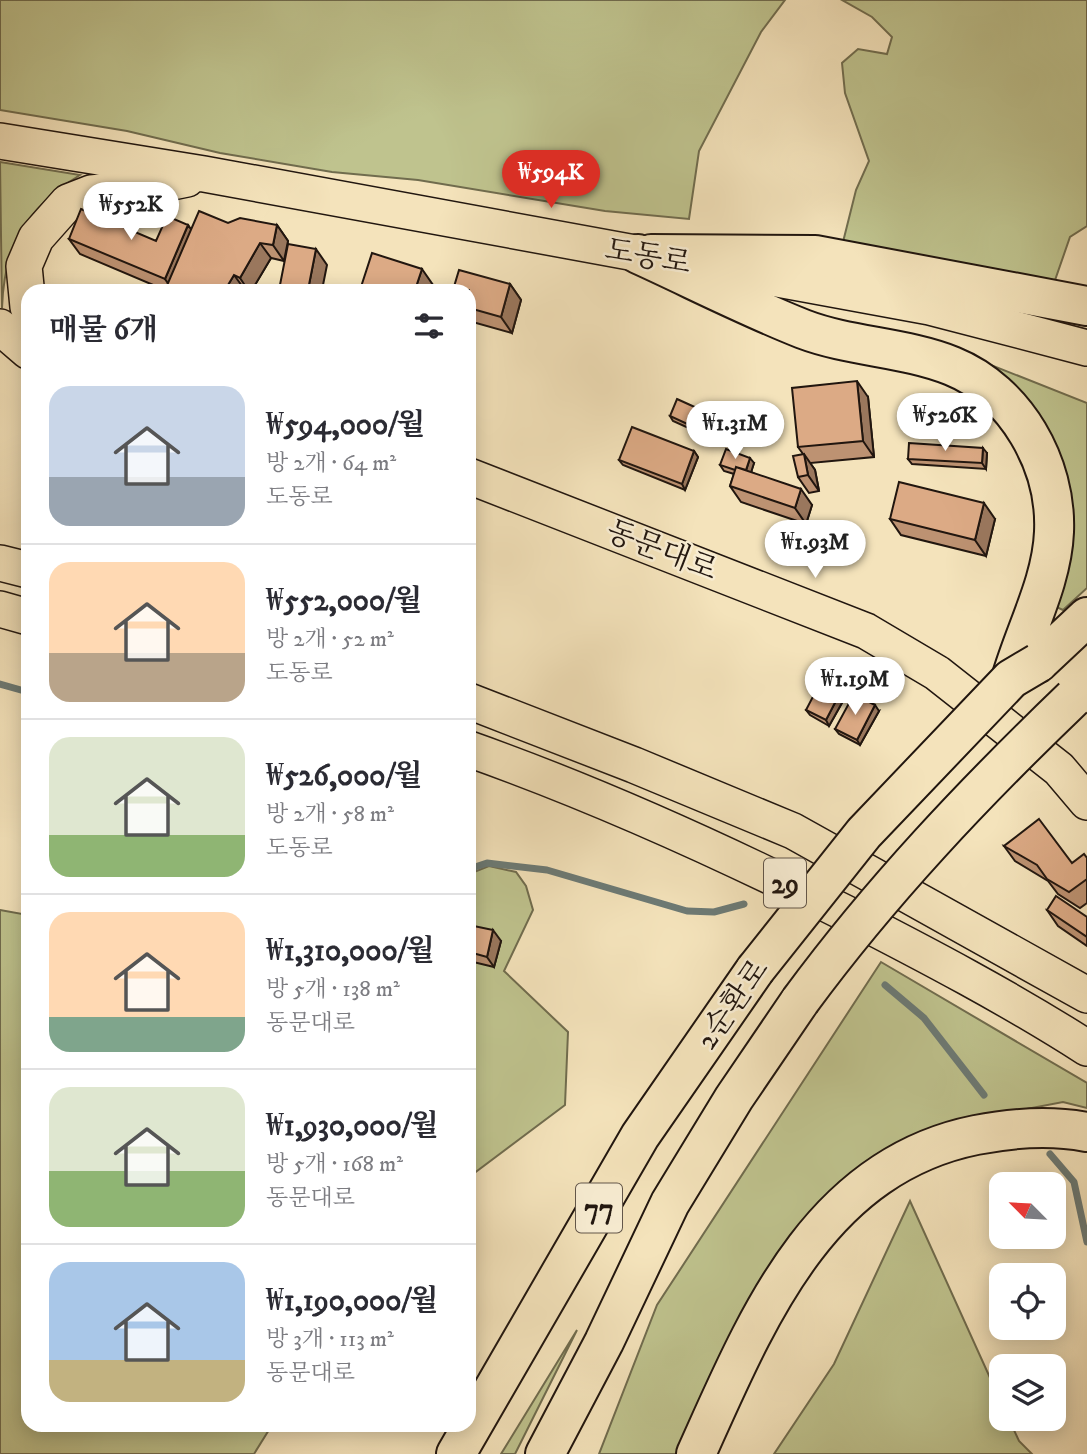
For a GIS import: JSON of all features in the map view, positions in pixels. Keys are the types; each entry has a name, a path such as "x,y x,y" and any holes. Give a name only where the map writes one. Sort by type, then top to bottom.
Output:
{"highway":[{"path":"638,254 814,255 1087,306"},
{"path":"638,254 804,330 953,366 1002,398 1040,452 1051,485 1054,531 1050,567 1023,662"},
{"name":"2순환로","path":"476,1419 640,1136 755,970 863,833 1023,662 1087,617"},
{"name":"2순환로","path":"604,1342 670,1203 734,1098 800,1002 907,866 994,774 1080,692"},
{"path":"696,1454 762,1314 794,1261 834,1210 886,1170 942,1142 1003,1129 1065,1128 1087,1132"},
{"path":"545,1454 604,1342"},
{"path":"564,1454 604,1342"},
{"name":"2순환로","path":"456,1454 469,1432"}],"main road":[{"name":"도동로","path":"0,141 204,174 930,307 1087,348"},
{"path":"26,284 24,266 36,238 68,202 91,192 143,188 204,174"},
{"path":"0,327 21,345"},
{"name":"동문대로","path":"476,479 866,631 906,652 948,681 1059,769 1087,802"},
{"path":"0,563 21,568"},
{"path":"0,609 21,615"},
{"name":"29","path":"476,704 635,765 793,831 1087,995"},
{"name":"29","path":"476,752 641,815 773,877 947,965 1087,1048"}],"green space":[{"path":"0,0 785,0 761,32 699,151 689,219 605,211 418,180 332,172 220,153 127,131 0,110"},
{"path":"842,0 1087,0 1087,226 1070,237 1054,283 843,242 856,190 869,161 845,93 842,63 858,49 887,54 892,37 872,17"},
{"path":"0,162 80,175 45,201 22,230 7,265 2,308"},
{"path":"963,354 1087,403 1087,588 1063,610 1054,606 1064,504"},
{"path":"489,866 516,872 526,886 533,910 504,971 568,1032 565,1105 476,1172 476,871"},
{"path":"0,910 21,914 21,1432 268,1432 254,1454 0,1454"},
{"path":"881,962 1087,1083 1087,1108 1063,1102 942,1125 834,1202 686,1454 599,1454 657,1305"},
{"path":"910,1201 989,1375 989,1431 1014,1431 1019,1441 1032,1454 774,1454 834,1364"},
{"path":"577,1330 515,1454 501,1454"}],"building":[{"path":"81,209 156,241 167,216 188,225 165,279 69,239"},
{"path":"199,211 228,223 240,218 277,225 273,245 260,243 240,278 234,275 229,284 168,284"},
{"path":"288,244 316,249 309,284 280,284"},
{"path":"372,253 422,269 417,284 362,284"},
{"path":"459,270 510,284 501,317 476,310 476,284 455,284"},
{"path":"857,381 863,441 798,447 792,388"},
{"path":"677,399 719,418 711,435 670,416"},
{"path":"632,427 694,451 682,484 619,460"},
{"path":"909,443 983,448 982,463 908,459"},
{"path":"726,449 750,458 746,470 720,465"},
{"path":"804,454 808,475 798,477 793,456"},
{"path":"736,467 801,489 795,508 730,486"},
{"path":"899,482 984,503 975,540 890,519"},
{"path":"819,685 839,695 826,720 806,710"},
{"path":"854,694 875,705 857,740 835,729"},
{"path":"1039,819 1072,863 1084,854 1087,858 1087,879 1069,892 1047,879 1037,865 1004,846"},
{"path":"1056,896 1087,917 1087,937 1047,910"},
{"path":"476,926 493,930 487,957 476,954"}],"waterway":[{"path":"0,684 21,690"},
{"path":"476,867 487,863 547,870 687,911 714,912 744,904"},
{"path":"885,985 924,1018 984,1095"},
{"path":"1050,1154 1074,1182 1087,1242"}]}
